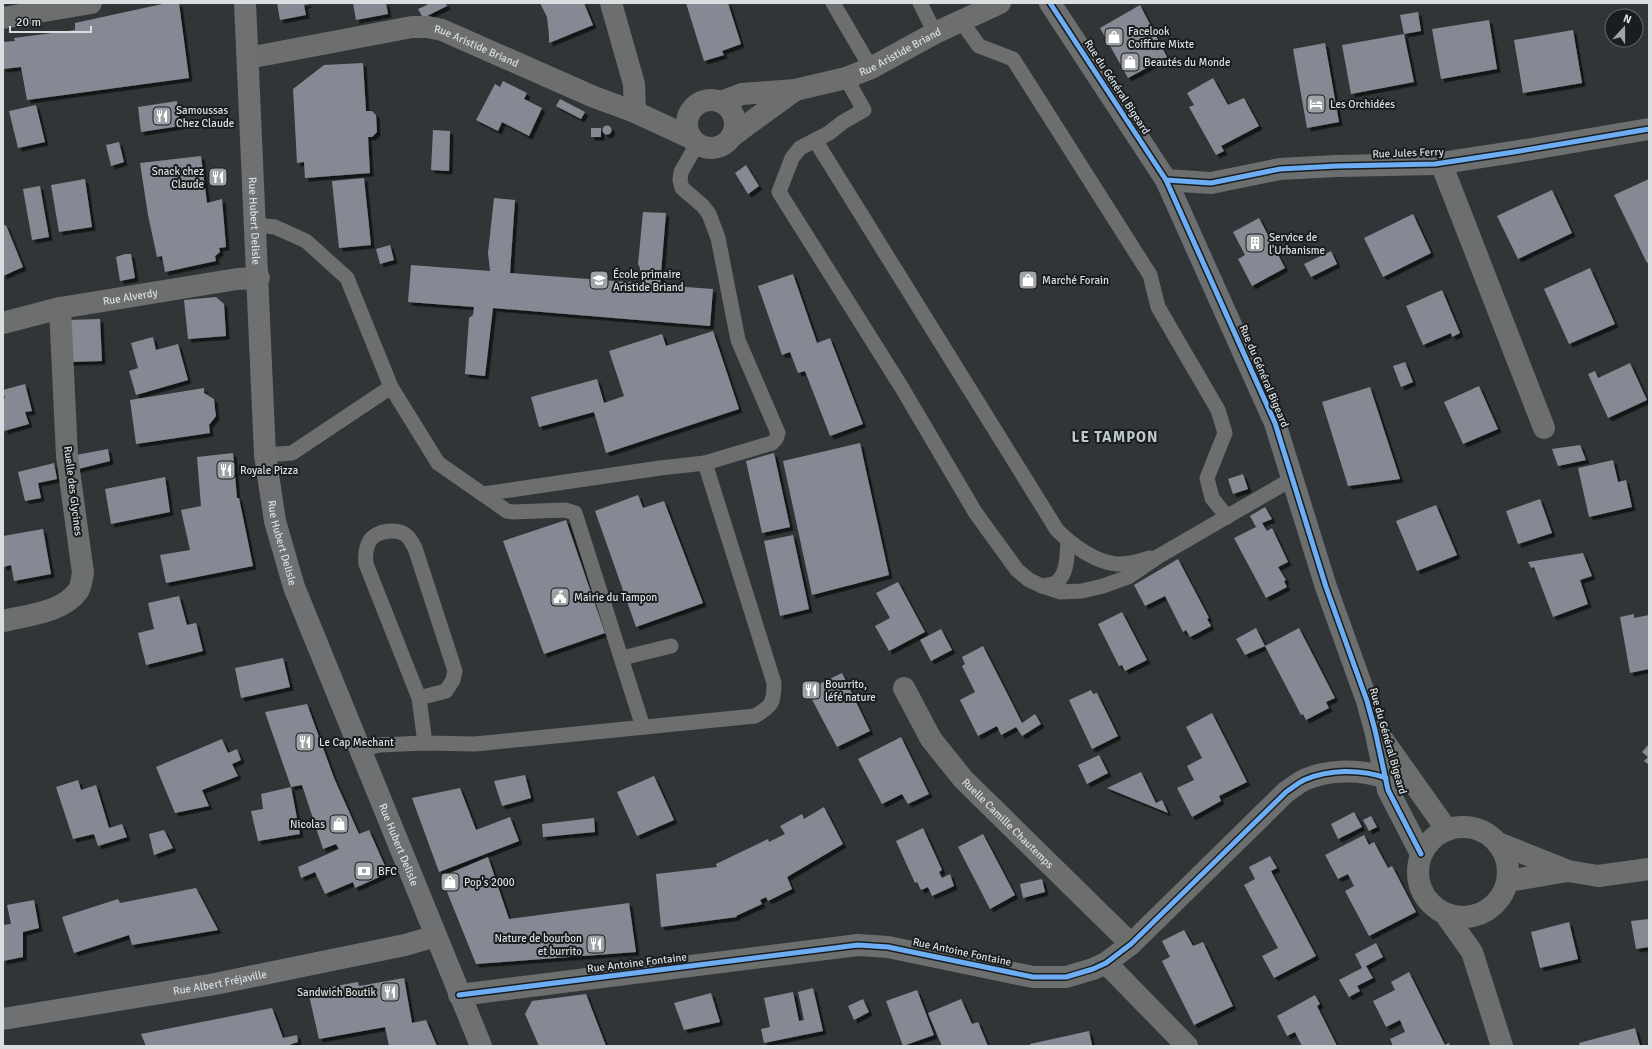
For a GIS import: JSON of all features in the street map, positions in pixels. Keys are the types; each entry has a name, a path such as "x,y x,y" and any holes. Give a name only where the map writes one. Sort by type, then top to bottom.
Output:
{"main road":[{"name":"Rue Hubert Delisle","path":"245,3 265,455 275,521 294,588 481,1046"},
{"name":"Rue Albert Fréjaville","path":"3,1019 215,984 405,945 436,936"}],"street":[{"path":"3,18 90,3"},
{"path":"611,3 634,84 635,112"},
{"name":"Rue Aristide Briand","path":"694,141 688,131 687,123 688,116 692,109 698,104 713,100 721,102 742,94 795,90 846,78 871,68 935,33 1000,3"},
{"name":"Rue du Général Bigeard","path":"1050,3 1166,180 1275,423 1326,587 1367,701 1388,790 1421,854"},
{"name":"Rue Aristide Briand","path":"248,58 412,27 428,27 442,30 474,43 594,97 635,112 694,141 712,148 720,147 732,136 795,90"},
{"path":"721,102 727,107 735,120 735,129 732,136"},
{"name":"Rue Jules Ferry","path":"1166,180 1211,183 1280,169 1441,163 1649,129"},
{"path":"1441,163 1544,428"},
{"name":"Rue Alverdy","path":"3,323 60,308 237,279 258,278"},
{"name":"Ruelle des Glycines","path":"3,621 43,612 63,604 79,591 83,573 67,456 60,308"},
{"name":"Ruelle Camille Chautemps","path":"904,688 931,739 963,779 1131,944"},
{"name":"Rue du Général Bigeard","path":"1375,730 1447,830"},
{"name":"Rue Antoine Fontaine","path":"459,995 858,945 888,946 1032,977 1066,977 1093,969 1106,963 1131,944 1286,792 1304,780 1324,773 1345,772 1368,773 1386,778"},
{"path":"1498,843 1505,855 1509,868 1508,881 1504,893 1498,903 1488,911 1477,916 1456,917 1445,914 1433,907 1424,896 1418,882 1417,868 1421,854 1427,844 1436,835 1459,827 1471,827 1486,833 1498,843 1568,870 1598,876 1649,869"},
{"path":"1508,881 1568,870"},
{"path":"1445,914 1472,952 1502,1046"},
{"path":"1472,952 1477,916"},
{"path":"1106,963 1187,1046"}],"lane":[{"path":"834,3 871,68"},
{"path":"920,3 935,33"},
{"path":"961,21 979,46 1013,59 1150,275 1158,307 1218,410 1225,433 1207,478 1212,498 1227,517"},
{"path":"846,78 864,110 843,122 829,133 800,148 792,158 779,192 902,388 976,512 1017,570 1029,580 1060,592 1082,591 1103,586 1128,577 1159,556 1292,479"},
{"path":"815,140 1057,530 1068,541 1081,550 1115,564 1159,556"},
{"path":"483,494 660,468 706,463 772,443 776,439 778,434 738,340 718,238 709,214 703,206 682,188 680,180 681,172 694,141"},
{"path":"256,225 275,227 306,241 347,278 391,387 438,463 508,511 564,510 575,513 643,727"},
{"path":"265,455 292,452 391,387"},
{"path":"360,750 379,745 425,743 476,744 755,716 768,709 774,698 774,683 706,463"},
{"path":"419,698 446,691 453,680 455,671 415,548 408,537 399,531 388,531 378,534 369,540 365,553 366,564 419,698 425,743"},
{"path":"1042,586 1054,584 1059,581 1066,564 1068,541"},
{"path":"622,658 670,646"}],"building":[{"path":"167,3 179,3 189,78 27,100 21,67 3,69 3,42 15,41 14,38 75,30 75,23"},
{"path":"277,3 309,4 304,5 306,15 280,20"},
{"path":"353,3 386,3 388,14 356,20"},
{"path":"427,3 446,3 447,6 423,18 418,9 427,5"},
{"path":"540,3 584,3 593,25 549,43 547,17"},
{"path":"686,3 728,3 741,44 722,51 724,55 704,61"},
{"path":"1140,5 1167,57 1128,78 1100,28"},
{"path":"1418,12 1421,31 1404,34 1400,15"},
{"path":"1489,20 1497,69 1441,79 1432,29"},
{"path":"1573,30 1582,83 1523,93 1514,40"},
{"path":"1404,34 1414,82 1351,94 1342,45"},
{"path":"1325,43 1339,122 1307,128 1293,49"},
{"path":"363,63 366,111 372,111 376,115 377,132 372,137 368,137 370,173 305,178 304,162 297,163 293,89 324,65"},
{"path":"1213,78 1228,105 1244,98 1259,126 1221,146 1224,151 1216,155 1189,107 1194,105 1187,93"},
{"path":"503,81 527,93 524,99 542,108 529,136 502,122 498,131 476,120 495,84 500,87"},
{"path":"560,99 585,112 581,119 556,106"},
{"path":"177,101 180,126 141,132 138,107"},
{"path":"36,105 45,142 18,148 9,111"},
{"path":"605,126 609,126 611,130 609,134 605,134 603,132 603,128"},
{"path":"591,128 601,128 601,137 591,137"},
{"path":"433,130 450,131 449,171 431,170"},
{"path":"119,142 124,162 111,166 106,145"},
{"path":"201,156 207,203 222,199 226,247 219,248 220,252 215,256 216,261 165,272 162,256 157,257 148,215 140,163"},
{"path":"746,165 759,186 748,194 735,173"},
{"path":"364,178 371,245 339,248 332,181"},
{"path":"85,179 92,227 59,232 51,185"},
{"path":"1649,179 1649,262 1647,263 1614,195"},
{"path":"40,186 49,237 32,240 23,189"},
{"path":"1552,190 1572,233 1518,259 1497,216"},
{"path":"494,198 515,200 510,273 640,283 640,268 638,264 643,212 666,213 660,285 713,289 710,326 493,308 485,376 465,374 469,318 473,315 474,307 408,302 411,265 490,271 488,253"},
{"path":"1413,214 1431,253 1383,277 1364,238"},
{"name":"Service de l'Urbanisme","path":"1259,218 1285,268 1252,286 1238,259 1245,255 1233,232"},
{"path":"6,225 23,267 3,276 3,226"},
{"path":"390,245 394,260 380,264 376,249"},
{"path":"1331,251 1337,264 1311,277 1304,264"},
{"path":"131,254 135,278 120,281 116,257"},
{"path":"1590,268 1615,324 1569,344 1544,289"},
{"path":"793,274 817,343 830,338 863,424 830,436 805,371 798,373 790,352 782,355 758,286"},
{"path":"1442,290 1460,333 1452,337 1451,333 1423,345 1406,306"},
{"path":"216,297 224,304 226,336 188,339 184,300"},
{"path":"100,319 102,361 69,362 67,320"},
{"path":"713,331 739,409 606,453 594,412 539,427 531,397 597,379 604,403 624,396 609,351 662,334 666,346"},
{"path":"153,337 156,350 178,344 188,380 136,395 129,371 138,368 131,343"},
{"path":"1405,362 1413,382 1401,387 1393,366"},
{"path":"1630,363 1647,400 1608,418 1588,374 1595,371 1598,378"},
{"path":"25,384 32,411 25,412 29,424 4,431 3,398 5,398 3,390"},
{"path":"1479,386 1498,429 1463,444 1444,402"},
{"path":"1370,387 1400,479 1348,486 1322,402"},
{"path":"204,388 204,393 214,399 216,416 209,425 210,433 136,444 130,400"},
{"path":"860,443 889,575 812,595 783,461"},
{"path":"1580,445 1586,460 1558,466 1552,449"},
{"path":"108,449 110,461 74,470 71,456"},
{"path":"233,453 237,498 239,498 253,566 166,583 160,555 190,550 181,510 201,506 197,457"},
{"path":"774,453 790,527 762,533 746,461"},
{"path":"1613,460 1618,482 1626,480 1632,507 1589,517 1578,468"},
{"path":"54,463 57,479 38,483 41,498 25,501 18,472"},
{"path":"1243,474 1248,489 1233,494 1228,479"},
{"path":"165,477 170,512 111,524 105,489"},
{"path":"638,495 643,508 664,501 703,603 636,627 595,511"},
{"path":"1540,499 1552,533 1518,544 1506,511"},
{"path":"1436,505 1457,555 1417,571 1396,521"},
{"path":"1265,507 1272,519 1262,523 1267,531 1272,528 1288,562 1278,567 1286,580 1284,581 1287,587 1266,598 1234,538 1256,527 1250,516"},
{"name":"Mairie du Tampon","path":"566,520 605,633 544,654 503,541"},
{"path":"43,529 51,574 14,581 11,565 3,567 3,536"},
{"path":"793,535 809,609 780,616 764,541"},
{"path":"1583,553 1592,576 1580,580 1588,604 1553,617 1534,567 1531,568 1528,562"},
{"path":"1178,559 1209,618 1207,619 1211,626 1190,637 1186,630 1183,632 1165,596 1145,606 1134,585"},
{"path":"898,582 925,632 889,651 875,626 890,618 876,593"},
{"path":"179,596 187,625 196,623 203,651 146,665 138,633 154,629 148,603"},
{"path":"1122,612 1147,660 1125,671 1122,665 1119,666 1098,624"},
{"path":"1634,614 1634,618 1649,615 1649,669 1630,673 1620,617"},
{"path":"1256,628 1265,646 1245,655 1236,639"},
{"path":"1299,628 1335,698 1326,702 1329,708 1306,720 1303,714 1301,715 1265,646"},
{"path":"941,629 952,650 931,661 920,640"},
{"path":"983,646 1022,723 1035,714 1041,724 1022,736 1016,727 1001,735 997,726 978,736 960,700 975,692 962,666 965,664 962,657"},
{"path":"283,658 290,687 241,698 235,668"},
{"path":"842,673 870,731 837,747 807,690"},
{"path":"1091,690 1093,694 1097,693 1118,736 1092,749 1069,700"},
{"path":"307,704 334,778 359,834 369,830 388,873 355,888 353,882 325,894 315,872 301,878 298,867 339,849 336,844 323,849 302,785 291,787 265,712"},
{"path":"1212,713 1247,782 1219,796 1221,801 1192,817 1177,788 1194,780 1187,766 1202,758 1186,727"},
{"path":"901,737 929,794 908,804 902,794 882,804 858,759"},
{"path":"222,739 228,753 237,749 241,760 232,764 238,776 202,790 209,806 175,813 156,767"},
{"path":"1649,744 1649,765 1644,761 1648,757 1642,752"},
{"path":"1099,755 1108,773 1087,784 1078,765"},
{"path":"1141,772 1156,803 1162,800 1168,813 1107,788"},
{"path":"525,775 531,798 502,806 494,781"},
{"path":"654,776 674,820 637,836 617,792"},
{"path":"78,780 81,790 96,785 109,828 122,824 127,837 98,846 94,834 73,839 56,787"},
{"path":"291,787 300,834 258,841 251,811 263,809 261,794"},
{"path":"460,788 476,830 510,817 519,841 439,872 412,798"},
{"path":"824,807 843,844 787,877 792,889 768,901 766,897 760,900 762,904 736,916 737,917 661,927 656,874 717,867 716,864 768,839 769,842 785,834 780,826 802,814 804,819"},
{"path":"1354,812 1362,827 1338,839 1331,824"},
{"path":"1371,816 1377,827 1369,831 1363,820"},
{"path":"594,818 595,832 543,837 542,824"},
{"path":"923,828 942,870 939,872 942,878 950,874 954,886 932,896 928,887 921,890 917,882 915,883 896,841"},
{"path":"164,830 173,848 154,855 149,834"},
{"path":"983,834 1015,895 990,909 958,847"},
{"path":"1364,835 1369,845 1374,842 1388,868 1392,866 1416,912 1369,936 1345,891 1354,886 1348,874 1338,879 1325,855"},
{"path":"1270,856 1277,868 1271,871 1316,956 1274,978 1262,956 1278,948 1244,885 1255,879 1249,867"},
{"path":"488,857 509,919 629,903 636,952 476,964 441,877"},
{"path":"1042,879 1045,892 1023,898 1020,884"},
{"path":"196,888 218,930 132,945 129,935 74,953 62,917 118,899 120,903"},
{"path":"34,900 39,928 23,932 23,957 3,961 3,925 11,924 7,905"},
{"path":"1649,919 1649,947 1636,949 1631,921"},
{"path":"1569,922 1578,959 1540,968 1531,932"},
{"path":"1184,930 1193,946 1203,942 1233,1006 1194,1025 1162,961 1170,957 1162,941"},
{"path":"1376,943 1383,957 1366,966 1373,978 1357,986 1360,991 1349,997 1339,980 1362,968 1355,954"},
{"path":"1409,972 1445,1045 1449,1043 1450,1046 1393,1046 1390,1039 1405,1032 1400,1020 1386,1027 1373,1001 1395,990 1391,982"},
{"path":"404,978 412,1023 426,1020 437,1046 389,1046 385,1027 319,1039 308,991 358,982 359,986"},
{"path":"813,988 823,1031 764,1043 761,1029 770,1027 764,998 793,992 799,1021 804,1020 798,992"},
{"path":"917,990 934,1035 903,1046 886,1001"},
{"path":"711,993 720,1022 684,1030 674,1003"},
{"path":"586,994 606,1046 539,1046 525,1014 532,1001"},
{"path":"1315,995 1320,1004 1317,1006 1337,1046 1302,1046 1295,1032 1287,1036 1277,1016"},
{"path":"863,999 869,1012 854,1020 848,1006"},
{"path":"961,999 972,1024 978,1022 988,1046 942,1046 928,1013"},
{"path":"272,1008 283,1038 297,1035 298,1042 286,1046 146,1046 141,1034"},
{"path":"1635,1028 1640,1046 1580,1046 1579,1043"},
{"path":"1089,1031 1092,1045 1031,1046 1030,1044"}],"cycle path":[{"path":"1050,3 1166,180 1275,423 1326,587 1367,701 1388,790 1421,854"},
{"path":"1166,180 1211,183 1280,169 1435,164 1649,129"},
{"path":"459,995 858,945 888,947 1033,977 1066,977 1093,969 1106,963 1131,944 1286,792 1304,780 1314,776 1334,772 1366,773 1386,778"}],"place":[{"name":"Facelook Coiffure Mixte","path":"1114,37"},
{"name":"Beautés du Monde","path":"1130,62"},
{"name":"Les Orchidées","path":"1316,104"},
{"name":"Samoussas Chez Claude","path":"162,116"},
{"name":"Snack chez Claude","path":"218,177"},
{"name":"Service de l'Urbanisme","path":"1255,243"},
{"name":"École primaire Aristide Briand","path":"599,280"},
{"name":"Marché Forain","path":"1028,280"},
{"name":"Royale Pizza","path":"226,470"},
{"name":"Mairie du Tampon","path":"560,597"},
{"name":"Bourrito, léfé nature","path":"811,690"},
{"name":"Le Cap Mechant","path":"305,742"},
{"name":"Nicolas","path":"339,824"},
{"name":"BFC","path":"364,871"},
{"name":"Pop's 2000","path":"450,882"},
{"name":"Nature de bourbon et burrito","path":"596,944"},
{"name":"Sandwich Boutik","path":"390,992"}],"district":[{"name":"LE TAMPON","path":"1115,437"}]}
